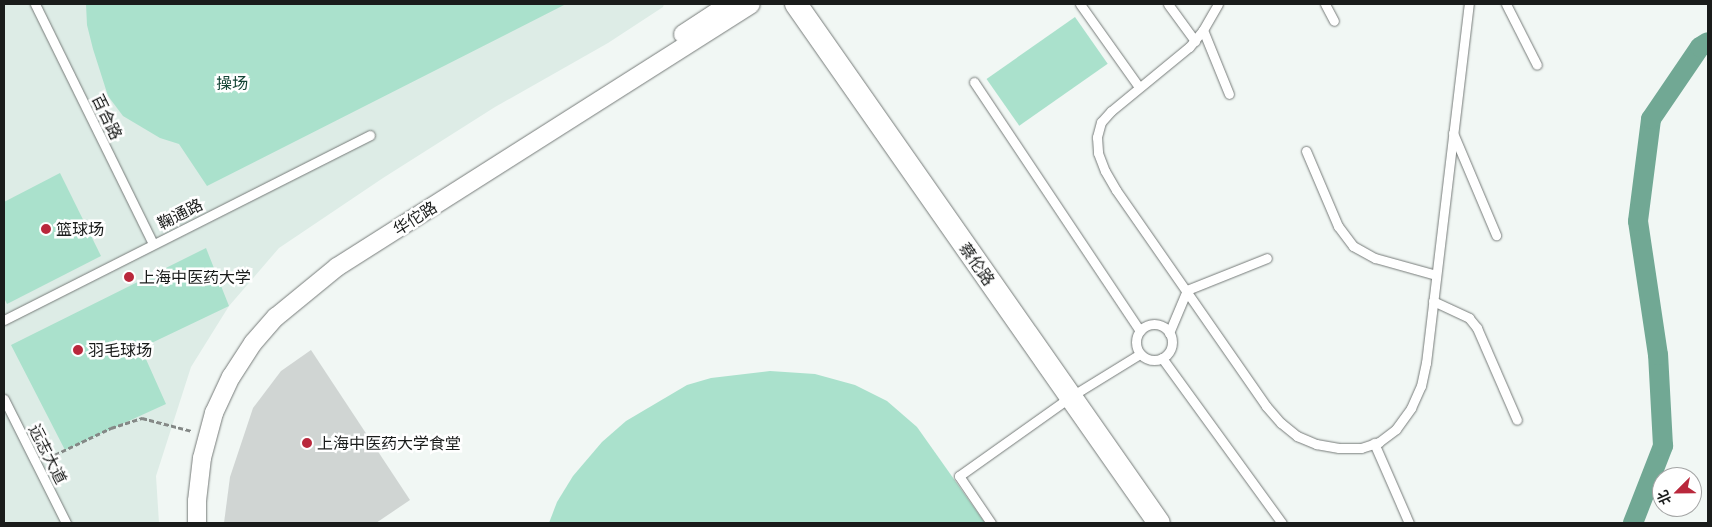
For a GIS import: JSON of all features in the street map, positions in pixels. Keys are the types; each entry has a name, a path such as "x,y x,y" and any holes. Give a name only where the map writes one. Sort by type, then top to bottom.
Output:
{"street":[{"name":"华佗路","path":"185,523 190,457 202,411 234,350 266,309 292,286 330,258 729,4"},
{"name":"华佗路","path":"197,523 197,501 202,458 214,413 231,377 254,343 276,317 300,295 337,267 752,4"},
{"name":"蔡伦路","path":"796,4 1159,523"}],"lane":[{"name":"百合路","path":"35,4 153,244"},
{"path":"1080,4 1139,87"},
{"path":"1168,4 1195,41"},
{"path":"1218,4 1195,41 1174,61 1111,110 1101,122 1097,137 1098,153 1105,171 1116,190 1266,406 1281,423 1297,436 1316,444 1339,448 1361,448 1374,443 1396,429 1411,408 1421,386 1469,4"},
{"path":"1325,4 1334,21"},
{"path":"1506,4 1537,65"},
{"path":"1203,30 1230,94"},
{"path":"974,82 1140,332"},
{"path":"1453,133 1496,235"},
{"name":"鞠通路","path":"4,320 370,135"},
{"path":"1306,151 1338,226 1353,246 1375,258 1436,275"},
{"path":"1169,333 1187,290 1267,258"},
{"path":"1433,301 1469,318 1477,328 1517,420"},
{"path":"1155,324 1166,328 1169,333 1172,344 1167,354 1162,358 1151,360 1140,354 1136,343 1140,332 1149,325 1155,324"},
{"path":"992,523 959,476 1070,398 1140,354"},
{"path":"1162,358 1282,523"},
{"name":"远志大道","path":"4,399 66,523"},
{"path":"1374,443 1409,523"}],"path":[{"path":"36,464 111,428 142,418 196,433"}],"shaded area":[{"name":"上海中医药大学","path":"4,4 664,4 663,7 608,43 495,107 383,178 279,248 229,306 191,367 156,476 159,523 4,523"}],"green space":[{"name":"操场","path":"86,4 566,4 207,186 179,144 160,138 123,116 108,96 87,25"},
{"path":"1075,17 1108,64 1019,126 987,79"},
{"name":"篮球场","path":"60,173 101,256 7,304 4,298 4,202"},
{"name":"羽毛球场","path":"206,248 229,306 141,348 166,404 65,450 11,345"},
{"path":"770,371 815,374 855,385 887,401 917,427 985,523 549,523 557,502 573,476 602,442 626,421 687,385 711,378"}],"building":[{"name":"上海中医药大学食堂","path":"311,350 410,500 376,523 224,523 230,477 253,408 281,371"}],"waterway":[{"path":"1633,523 1663,446 1658,355 1638,221 1651,119 1700,47 1708,42"}],"place":[{"name":"篮球场","path":"46,229"},
{"name":"上海中医药大学","path":"129,277"},
{"name":"羽毛球场","path":"78,350"},
{"name":"上海中医药大学食堂","path":"307,443"}]}
